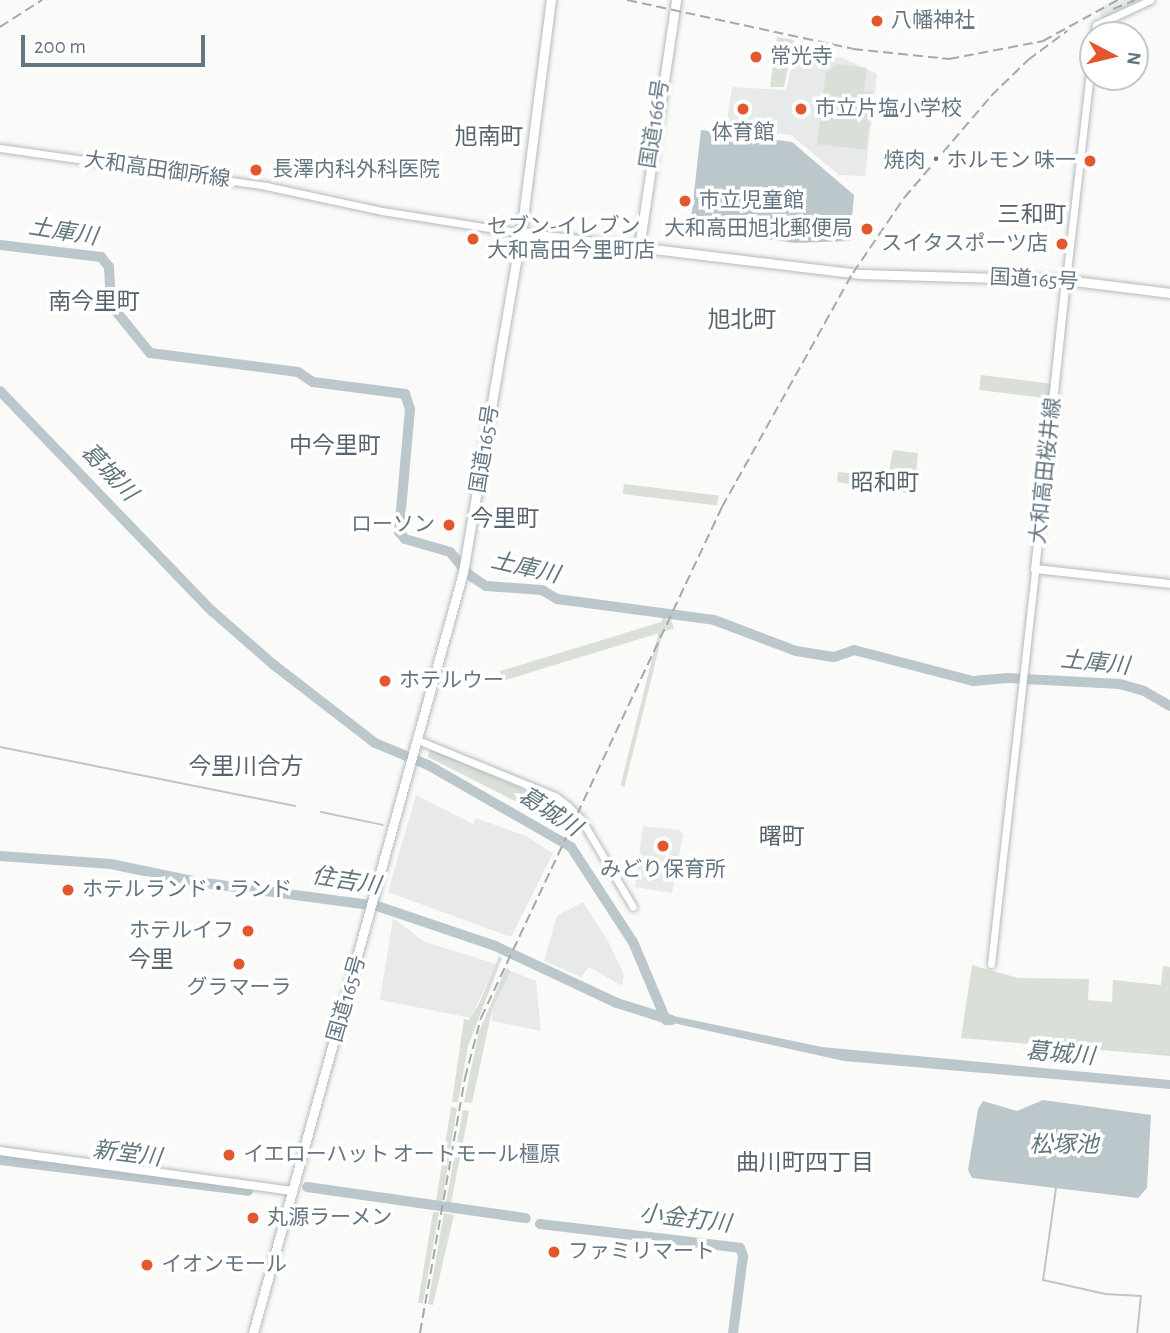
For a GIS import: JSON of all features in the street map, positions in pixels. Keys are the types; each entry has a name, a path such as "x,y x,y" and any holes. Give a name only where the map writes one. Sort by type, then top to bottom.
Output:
{"highway":[{"path":"521,233 551,0"},
{"name":"国道166号","path":"639,248 676,0"},
{"name":"国道165号","path":"254,1333 419,745 464,568 521,233 860,274 1066,280 1170,293"}],"main road":[{"path":"1106,21 1150,0"},
{"path":"1066,280 1088,91"},
{"name":"大和高田御所線","path":"0,148 266,186 422,218 521,233"},
{"name":"大和高田桜井線","path":"1066,280 1035,569 1170,584"},
{"path":"992,964 1035,569"},
{"path":"419,745 555,796 581,819 633,907"},
{"path":"0,1151 292,1191"}],"shaded area":[{"path":"1114,0 1143,0 1103,20 1099,9"},
{"path":"777,37 794,40 784,87 770,87"},
{"name":"市立片塩小学校","path":"795,52 843,58 877,74 865,176 839,175 791,135 726,127 732,87 786,90"},
{"path":"838,64 867,68 864,91 873,92 866,150 817,144 826,72"},
{"path":"981,375 1053,384 1052,399 979,390"},
{"path":"893,450 918,453 914,494 837,482 838,472 888,477"},
{"path":"624,484 718,496 717,506 623,494"},
{"path":"663,615 667,616 624,787 620,786"},
{"path":"671,619 674,629 503,681 500,671"},
{"path":"430,749 554,802 571,815 566,827 428,757"},
{"path":"416,795 473,824 476,818 526,836 553,853 511,937 388,892"},
{"path":"643,826 680,830 683,835 672,893 635,887"},
{"path":"583,902 609,943 624,975 622,986 589,967 581,977 544,961 557,916"},
{"path":"393,918 425,942 496,964 471,1018 380,1000"},
{"path":"499,956 502,958 468,1046 458,1102 452,1102 464,1019 469,1020 479,1004"},
{"path":"972,965 1018,978 1089,979 1088,1000 1112,1002 1113,980 1161,985 1163,966 1170,967 1170,1056 961,1038"},
{"path":"506,968 511,971 492,1010 472,1103 464,1102 479,1032"},
{"path":"511,971 536,981 541,1031 492,1021 492,1010"},
{"path":"451,1107 457,1108 442,1202 436,1201"},
{"path":"463,1110 469,1111 451,1203 446,1202"},
{"path":"433,1212 439,1212 423,1303 418,1303"},
{"path":"444,1213 454,1215 433,1305 428,1304"}],"water":[{"path":"701,130 792,142 854,195 850,241 795,243 690,229"},
{"path":"659,1013 822,1047 1170,1080 1170,1089 844,1061 658,1019"},
{"name":"松塚池","path":"1043,1100 1151,1115 1147,1188 1138,1198 972,1178 968,1170 978,1109 983,1101 1017,1111"}],"waterway":[{"name":"土庫川","path":"0,245 101,257 109,267 111,305 150,353 298,372 313,382 405,394 410,409 399,532 405,539 450,552 469,575 486,586 542,590 557,599 714,620 796,651 834,657 854,650 973,681 1008,678 1120,684 1144,691 1170,706"},
{"name":"葛城川","path":"0,391 212,611 274,665 375,743 428,765 571,847 633,942 666,1020"},
{"path":"0,747 295,806"},
{"path":"321,812 383,825"},
{"name":"住吉川","path":"0,856 111,864 198,882 377,906 493,945 617,1003 671,1020"},
{"name":"新堂川","path":"0,1160 248,1191"},
{"name":"小金打川","path":"307,1187 526,1218"},
{"path":"1056,1188 1043,1280 1105,1294 1141,1296 1137,1333"},
{"name":"小金打川","path":"540,1224 740,1248 743,1256 733,1333"}],"railway":[{"path":"0,27 42,0"},
{"path":"627,0 853,49 949,59 1043,41 1118,0"},
{"path":"1113,9 1135,0"},
{"path":"420,1333 465,1078 481,1018 722,507 853,273 904,198 991,96 1028,60 1067,31"}],"place":[{"name":"八幡神社","path":"877,21"},
{"name":"常光寺","path":"756,57"},
{"name":"体育館","path":"743,109"},
{"name":"市立片塩小学校","path":"801,109"},
{"name":"焼肉・ホルモン 味一","path":"1090,161"},
{"name":"長澤内科外科医院","path":"256,170"},
{"name":"市立児童館","path":"685,201"},
{"name":"大和高田旭北郵便局","path":"867,229"},
{"name":"セブン-イレブン 大和高田今里町店","path":"473,239"},
{"name":"スイタスポーツ店","path":"1062,244"},
{"name":"ローソン","path":"449,525"},
{"name":"ホテルウー","path":"385,681"},
{"name":"みどり保育所","path":"663,846"},
{"name":"ホテルランド・ランド","path":"68,890"},
{"name":"ホテルイフ","path":"248,931"},
{"name":"グラマーラ","path":"239,964"},
{"name":"イエローハット オートモール橿原","path":"229,1155"},
{"name":"丸源ラーメン","path":"253,1218"},
{"name":"ファミリマート","path":"554,1252"},
{"name":"イオンモール","path":"147,1265"}],"district":[{"name":"旭南町","path":"489,138"},
{"name":"三和町","path":"1032,216"},
{"name":"南今里町","path":"94,303"},
{"name":"旭北町","path":"742,321"},
{"name":"中今里町","path":"335,447"},
{"name":"昭和町","path":"885,484"},
{"name":"今里町","path":"505,520"},
{"name":"今里川合方","path":"246,768"},
{"name":"曙町","path":"782,838"},
{"name":"今里","path":"151,961"},
{"name":"曲川町四丁目","path":"805,1164"}]}
